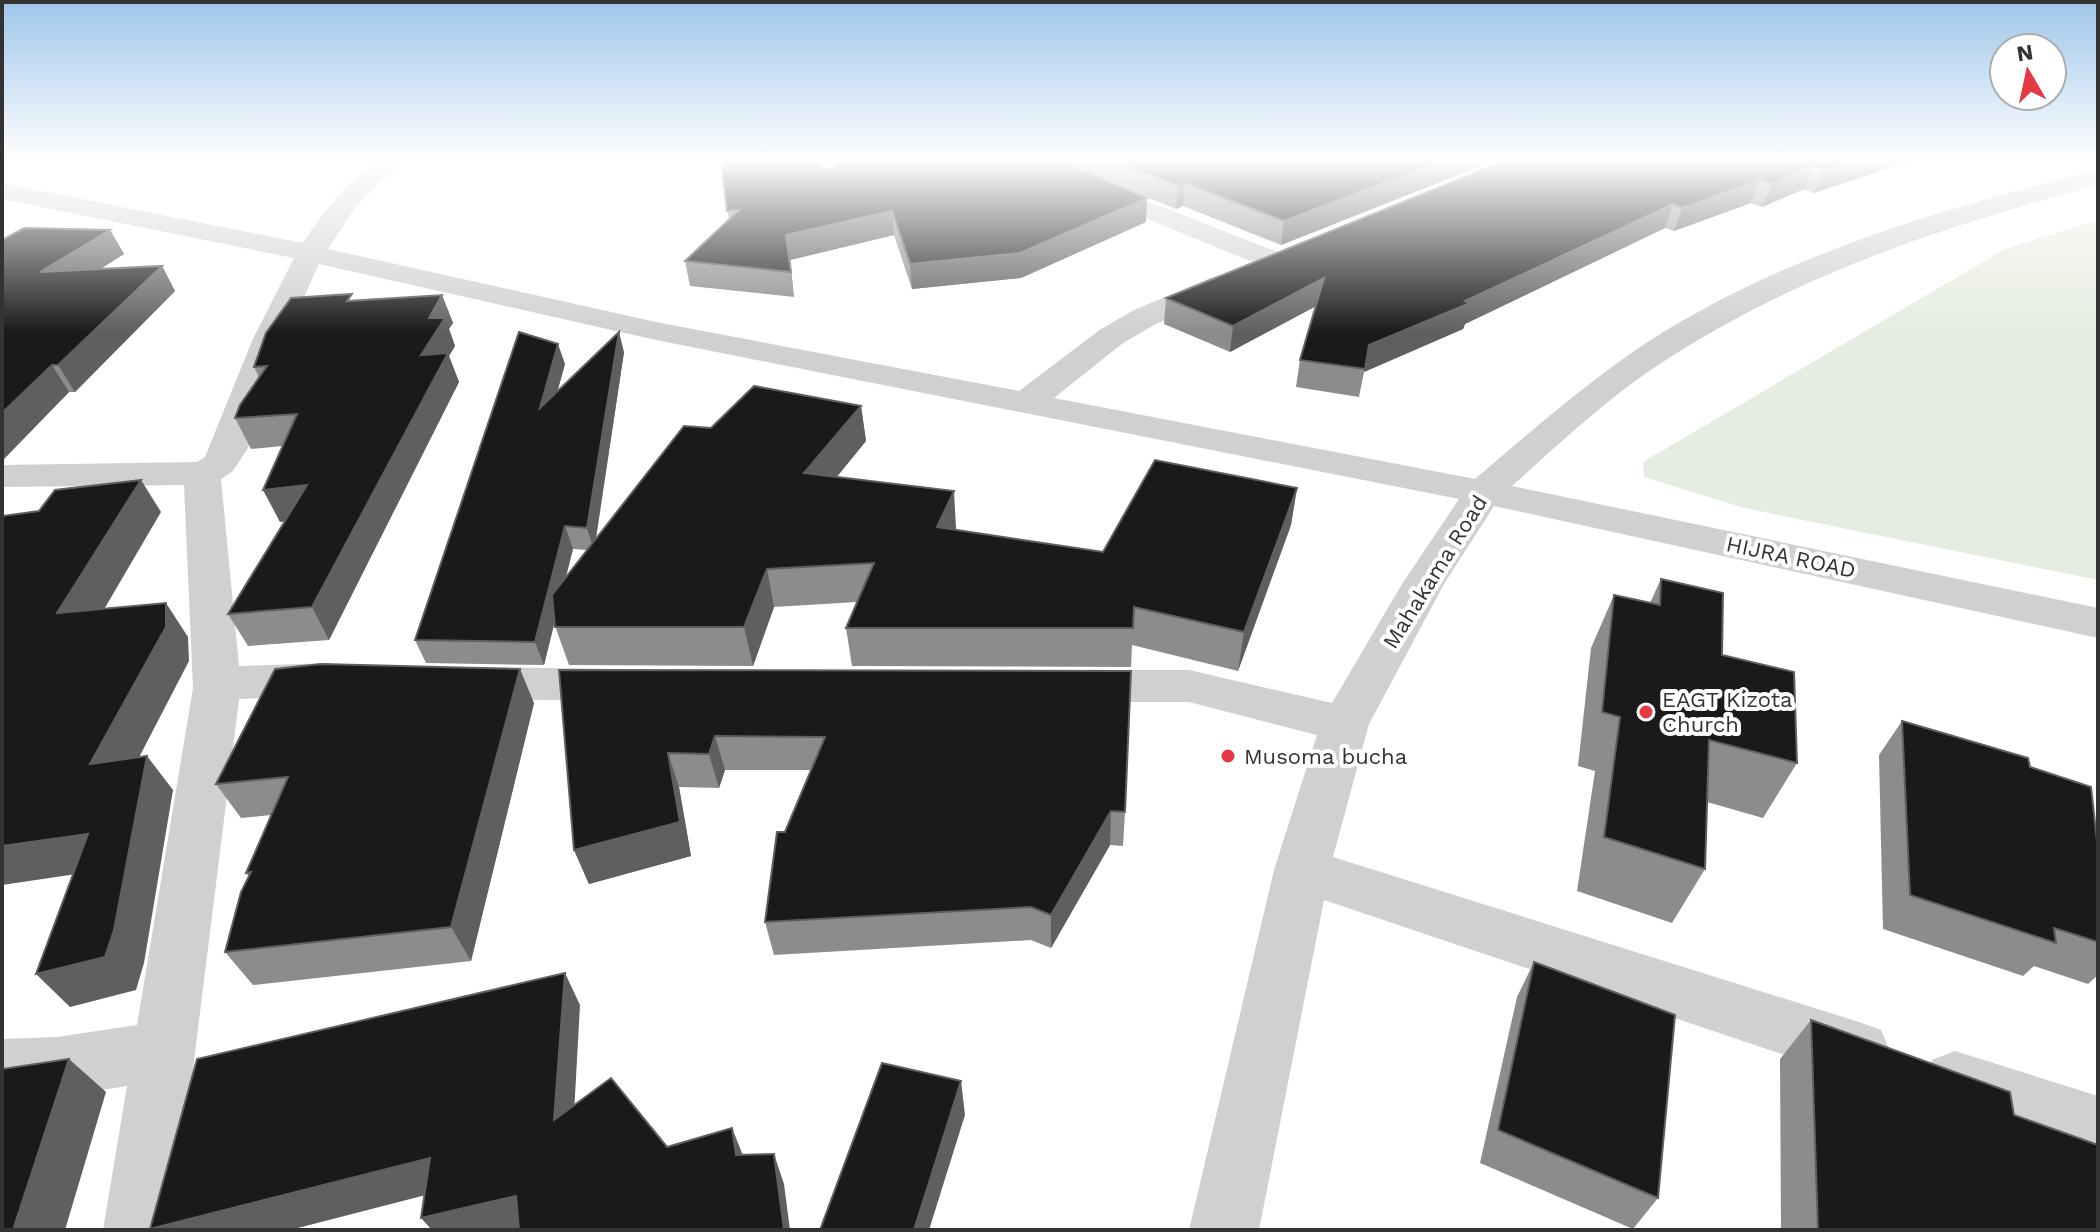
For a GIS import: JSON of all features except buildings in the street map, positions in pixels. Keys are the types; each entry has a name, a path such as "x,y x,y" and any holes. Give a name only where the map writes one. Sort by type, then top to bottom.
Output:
{"street":[{"path":"133,217 309,253"},
{"path":"2,476 202,473 220,465 228,451 257,368 309,253 337,217"},
{"path":"1167,217 1275,261"},
{"name":"Mahakama Road","path":"1224,1230 1302,870 1345,724 1423,584 1483,492 1553,430 1658,350 1752,297 1856,250 1956,217"},
{"path":"1026,403 1112,336 1145,317 1305,249"},
{"name":"HIJRA ROAD","path":"309,253 656,331 1483,492 2098,623"},
{"path":"138,1230 217,688 202,473"},
{"path":"217,688 250,680 286,678 366,680"},
{"path":"426,682 661,685"},
{"path":"1029,686 1189,686 1345,724"},
{"path":"1302,870 2098,1129"},
{"path":"2,1069 57,1067 164,1051"}],"shaded area":[{"path":"2098,220 2098,580 1744,508 1644,477 1643,462 2005,249"}],"place":[{"name":"EAGT Kizota Church","path":"1646,712"},
{"name":"Musoma bucha","path":"1228,756"}]}
